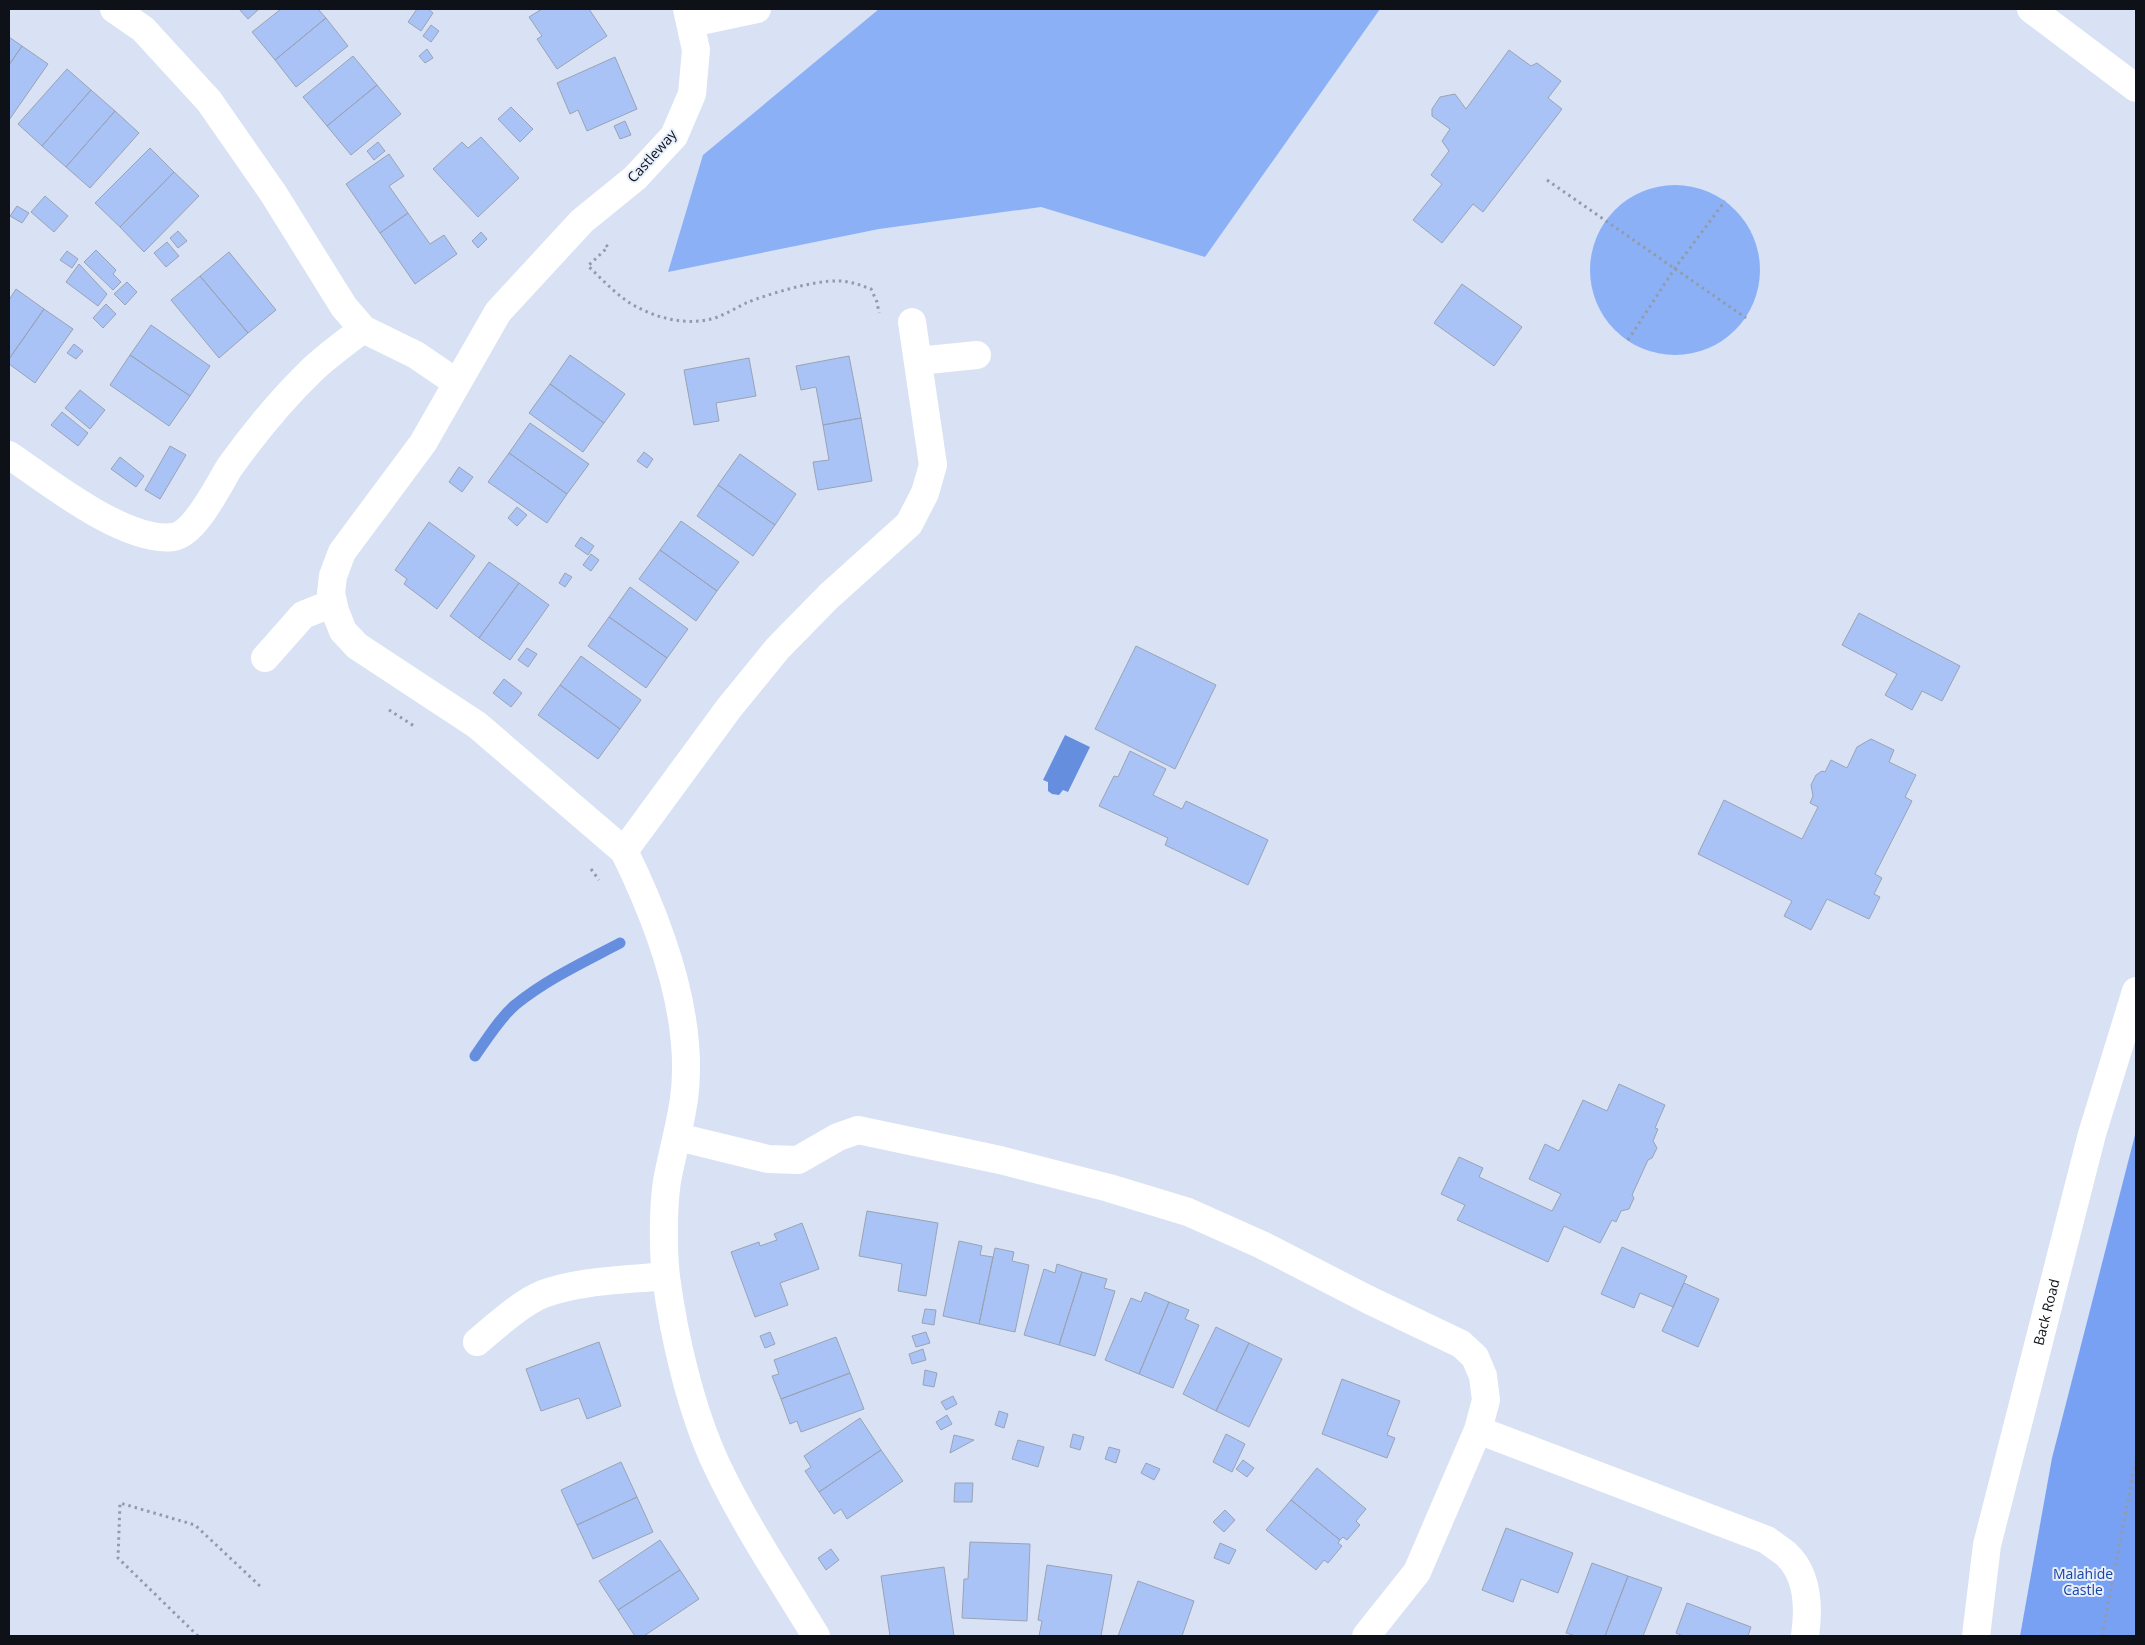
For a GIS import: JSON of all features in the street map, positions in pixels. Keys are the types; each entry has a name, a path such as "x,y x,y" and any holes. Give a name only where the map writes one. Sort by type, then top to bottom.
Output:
{"street":[{"path":"114,9 143,29 209,101 273,193 344,307 363,329 416,355 457,383"},
{"name":"Castleway","path":"624,851 478,725 357,646 343,631 333,603 331,593 333,576 342,552 424,443 498,312 586,218 635,178 674,136 692,94 696,50 689,16 757,9"},
{"path":"2031,9 2136,88"},
{"path":"816,1636 741,1512 717,1465 702,1426 679,1353 666,1276 665,1233 667,1182 678,1137 687,1068 681,1010 658,932 624,851 729,708 778,648 829,596 909,524 925,493 933,465 912,322"},
{"path":"9,456 114,524 150,537 175,537 195,522 229,468 286,397 314,368 363,329"},
{"path":"918,362 977,355"},
{"path":"265,658 304,615 333,603"},
{"name":"Back Road","path":"1976,1636 1990,1535 2092,1134 2136,991"},
{"path":"678,1137 768,1159 798,1160 838,1137 858,1130 1000,1160 1109,1188 1188,1212 1262,1244 1361,1296 1461,1344 1475,1357 1483,1376 1486,1400 1478,1430 1418,1572 1366,1636"},
{"path":"477,1342 511,1314 542,1294 578,1285 666,1276"},
{"path":"1478,1430 1766,1540 1787,1555 1800,1574 1808,1611 1805,1636"}],"path":[{"path":"1547,180 1746,318"},
{"path":"1628,340 1675,268 1725,200"},
{"path":"586,218 608,247 588,266 634,306 664,318 694,321 713,318 747,303 792,289 838,280 855,283 871,289 877,302 881,325 912,322"},
{"path":"384,706 422,731"},
{"path":"586,863 602,884"},
{"path":"2102,1636 2136,1458"},
{"path":"198,1636 118,1558 120,1503 195,1525 261,1587"}],"shaded area":[{"path":"879,9 1380,9 1205,257 1041,207 879,229 668,272 703,155"},
{"path":"1667,185 1683,185 1715,195 1729,204 1741,216 1750,230 1756,245 1760,270 1756,295 1750,310 1741,324 1729,336 1715,345 1700,351 1683,355 1667,355 1635,345 1621,336 1609,324 1600,310 1594,295 1590,278 1590,262 1600,230 1609,216 1621,204 1635,195 1650,189"},
{"path":"1065,735 1090,747 1068,792 1063,790 1059,795 1052,794 1048,791 1048,782 1043,780"}],"green space":[{"name":"Malahide Castle","path":"2136,1131 2136,1636 2020,1636 2052,1458"}],"building":[{"path":"239,9 259,9 248,19"},
{"path":"281,9 318,9 326,18 275,60 252,32"},
{"path":"417,9 428,9 433,13 421,31 408,22"},
{"path":"542,9 589,9 607,36 557,69 537,39 542,36 529,17"},
{"path":"326,18 348,46 296,87 275,60"},
{"path":"431,25 439,31 431,42 423,36"},
{"path":"9,37 22,46 9,65"},
{"path":"22,46 48,64 9,120 9,65"},
{"path":"427,49 433,58 425,63 419,56"},
{"path":"1509,50 1531,66 1537,63 1561,81 1548,98 1562,109 1483,212 1473,204 1442,243 1413,220 1442,184 1431,175 1449,151 1442,141 1450,129 1432,116 1432,109 1440,97 1455,94 1466,109"},
{"path":"353,56 377,85 327,126 303,97"},
{"path":"615,57 637,109 587,131 578,110 570,114 557,83"},
{"path":"67,69 91,90 42,146 18,124"},
{"path":"377,85 401,114 351,155 327,126"},
{"path":"91,90 115,111 66,167 42,146"},
{"path":"511,107 533,129 520,142 498,119"},
{"path":"115,111 139,133 90,188 66,167"},
{"path":"625,121 631,135 620,139 614,126"},
{"path":"481,137 519,178 478,217 433,169 462,142 468,148"},
{"path":"378,142 385,151 374,160 367,151"},
{"path":"150,148 174,172 120,227 95,203"},
{"path":"389,154 404,176 389,186 408,213 380,233 346,184"},
{"path":"174,172 199,196 144,252 120,227"},
{"path":"45,196 68,216 54,232 31,212"},
{"path":"17,206 29,213 22,223 10,216"},
{"path":"408,213 430,244 444,235 457,254 415,284 380,233"},
{"path":"178,231 187,241 178,248 170,238"},
{"path":"481,232 487,239 478,248 472,241"},
{"path":"167,242 179,256 166,267 154,253"},
{"path":"96,250 116,270 113,274 121,282 113,290 84,262"},
{"path":"67,251 78,259 72,268 60,260"},
{"path":"229,252 276,310 248,333 200,276"},
{"path":"79,264 107,294 98,306 66,282"},
{"path":"200,276 248,333 219,358 171,300"},
{"path":"127,282 137,292 125,305 114,294"},
{"path":"1462,284 1522,327 1494,366 1434,323"},
{"path":"16,289 44,309 9,359 9,300"},
{"path":"106,304 116,314 103,328 93,318"},
{"path":"44,309 73,329 35,383 9,364 9,359"},
{"path":"151,325 210,366 190,396 130,355"},
{"path":"74,344 83,351 76,359 67,353"},
{"path":"130,355 190,396 169,426 110,385"},
{"path":"570,355 625,394 604,423 550,384"},
{"path":"849,356 861,418 823,425 816,387 801,390 796,366"},
{"path":"749,358 756,396 716,403 719,421 694,425 684,370"},
{"path":"550,384 604,423 583,452 529,413"},
{"path":"80,390 105,410 90,429 65,408"},
{"path":"62,412 88,433 78,446 51,425"},
{"path":"861,418 872,481 818,490 813,462 829,460 823,425"},
{"path":"530,423 589,464 567,494 509,453"},
{"path":"170,446 186,455 160,499 145,490"},
{"path":"644,452 653,459 647,468 637,461"},
{"path":"509,453 567,494 547,523 488,482"},
{"path":"740,454 796,494 775,525 718,485"},
{"path":"120,457 144,476 136,487 111,469"},
{"path":"459,467 473,477 462,492 449,482"},
{"path":"718,485 775,525 753,556 697,516"},
{"path":"517,507 527,515 517,526 508,518"},
{"path":"681,521 739,562 717,591 660,550"},
{"path":"429,522 475,556 437,609 404,584 407,579 395,570"},
{"path":"581,537 594,546 588,555 575,546"},
{"path":"660,550 717,591 696,621 639,579"},
{"path":"591,554 599,560 591,571 583,565"},
{"path":"489,562 519,583 479,638 450,616"},
{"path":"565,573 572,577 565,587 559,583"},
{"path":"519,583 549,605 510,660 479,638"},
{"path":"630,587 688,629 667,658 609,617"},
{"path":"1859,613 1960,666 1942,701 1922,691 1912,710 1885,695 1897,674 1842,645"},
{"path":"609,617 667,658 646,688 588,646"},
{"path":"1136,646 1216,685 1175,769 1095,729"},
{"path":"527,648 537,654 528,667 518,660"},
{"path":"581,656 641,700 620,729 560,685"},
{"path":"504,679 522,693 511,707 493,693"},
{"path":"560,685 620,729 598,759 538,715"},
{"path":"1871,739 1894,750 1889,762 1916,775 1905,797 1912,801 1875,874 1882,878 1874,894 1880,897 1869,919 1827,899 1811,930 1784,916 1792,901 1698,854 1724,800 1802,839 1818,807 1810,803 1813,796 1811,785 1816,775 1822,771 1825,772 1831,760 1847,768 1857,747"},
{"path":"1130,751 1166,769 1153,795 1182,809 1186,801 1268,840 1248,885 1165,845 1168,838 1099,806 1114,776 1118,777"},
{"path":"1619,1084 1665,1105 1655,1128 1658,1129 1653,1141 1657,1148 1652,1158 1648,1160 1632,1195 1634,1198 1629,1209 1621,1211 1616,1222 1612,1220 1600,1243 1564,1226 1548,1262 1457,1220 1465,1205 1441,1194 1459,1157 1483,1168 1479,1177 1552,1211 1561,1194 1529,1179 1545,1144 1559,1151 1583,1100 1607,1111"},
{"path":"867,1211 938,1223 926,1296 898,1291 902,1264 859,1256"},
{"path":"802,1223 819,1269 780,1283 788,1305 755,1317 731,1252 759,1242 760,1246 777,1240 774,1234"},
{"path":"959,1241 982,1246 980,1255 993,1257 979,1324 943,1316"},
{"path":"1622,1247 1687,1276 1673,1307 1640,1293 1634,1308 1601,1294"},
{"path":"995,1248 1014,1252 1012,1261 1029,1265 1015,1332 979,1324"},
{"path":"1057,1264 1082,1272 1059,1345 1024,1335 1044,1269 1055,1273"},
{"path":"1082,1272 1107,1279 1104,1288 1115,1291 1095,1356 1059,1345"},
{"path":"1684,1283 1719,1299 1698,1347 1662,1331"},
{"path":"1145,1292 1169,1302 1139,1374 1105,1360 1131,1298 1141,1302"},
{"path":"1169,1302 1189,1310 1185,1319 1199,1325 1173,1388 1139,1374"},
{"path":"925,1309 936,1310 934,1325 922,1323"},
{"path":"1216,1327 1249,1343 1216,1411 1183,1394"},
{"path":"770,1332 775,1344 765,1348 760,1336"},
{"path":"926,1332 930,1343 916,1347 912,1336"},
{"path":"836,1337 850,1373 781,1399 772,1376 779,1374 774,1360"},
{"path":"599,1342 621,1406 587,1419 579,1398 541,1411 526,1369"},
{"path":"1249,1343 1282,1359 1249,1427 1216,1411"},
{"path":"923,1349 926,1360 912,1364 909,1354"},
{"path":"925,1370 937,1373 934,1387 923,1385"},
{"path":"850,1373 864,1409 801,1432 797,1421 790,1424 781,1399"},
{"path":"1342,1379 1400,1401 1387,1435 1395,1438 1387,1458 1322,1434"},
{"path":"953,1396 957,1404 946,1410 941,1402"},
{"path":"999,1411 1008,1414 1004,1428 995,1425"},
{"path":"947,1415 952,1424 941,1430 936,1422"},
{"path":"860,1418 881,1450 819,1492 805,1471 811,1467 804,1456"},
{"path":"1073,1434 1084,1437 1080,1450 1070,1447"},
{"path":"1226,1434 1245,1444 1232,1472 1213,1462"},
{"path":"954,1435 974,1440 950,1453"},
{"path":"1018,1440 1044,1447 1038,1467 1012,1459"},
{"path":"1109,1447 1120,1450 1116,1463 1105,1459"},
{"path":"881,1450 903,1481 847,1519 841,1509 834,1514 819,1492"},
{"path":"1243,1460 1254,1468 1247,1477 1236,1469"},
{"path":"621,1462 637,1497 577,1525 561,1490"},
{"path":"1146,1463 1160,1469 1154,1480 1141,1473"},
{"path":"1317,1468 1366,1509 1356,1521 1360,1525 1347,1540 1343,1537 1340,1540 1291,1500"},
{"path":"955,1483 973,1483 972,1502 954,1502"},
{"path":"637,1497 653,1532 593,1559 577,1525"},
{"path":"1291,1500 1340,1540 1338,1543 1342,1546 1328,1563 1324,1560 1316,1570 1266,1530"},
{"path":"1225,1510 1235,1520 1224,1532 1213,1522"},
{"path":"1506,1528 1573,1553 1558,1593 1521,1579 1513,1602 1482,1590"},
{"path":"660,1540 680,1570 618,1610 599,1581"},
{"path":"970,1542 1030,1544 1027,1621 962,1618 964,1579 968,1579"},
{"path":"1220,1543 1236,1550 1229,1564 1214,1558"},
{"path":"831,1549 839,1560 826,1570 818,1558"},
{"path":"1592,1563 1628,1576 1605,1636 1576,1636 1566,1633"},
{"path":"1047,1565 1112,1575 1101,1636 1039,1636 1042,1621 1038,1620"},
{"path":"944,1567 954,1636 890,1636 881,1576"},
{"path":"680,1570 699,1599 644,1636 635,1636 618,1610"},
{"path":"1628,1576 1662,1588 1643,1636 1605,1636"},
{"path":"1138,1581 1194,1601 1182,1636 1118,1636"},
{"path":"1687,1603 1751,1627 1748,1636 1683,1636 1676,1633"}],"waterway":[{"path":"475,1056 498,1023 515,1005 553,979 620,943"}]}
